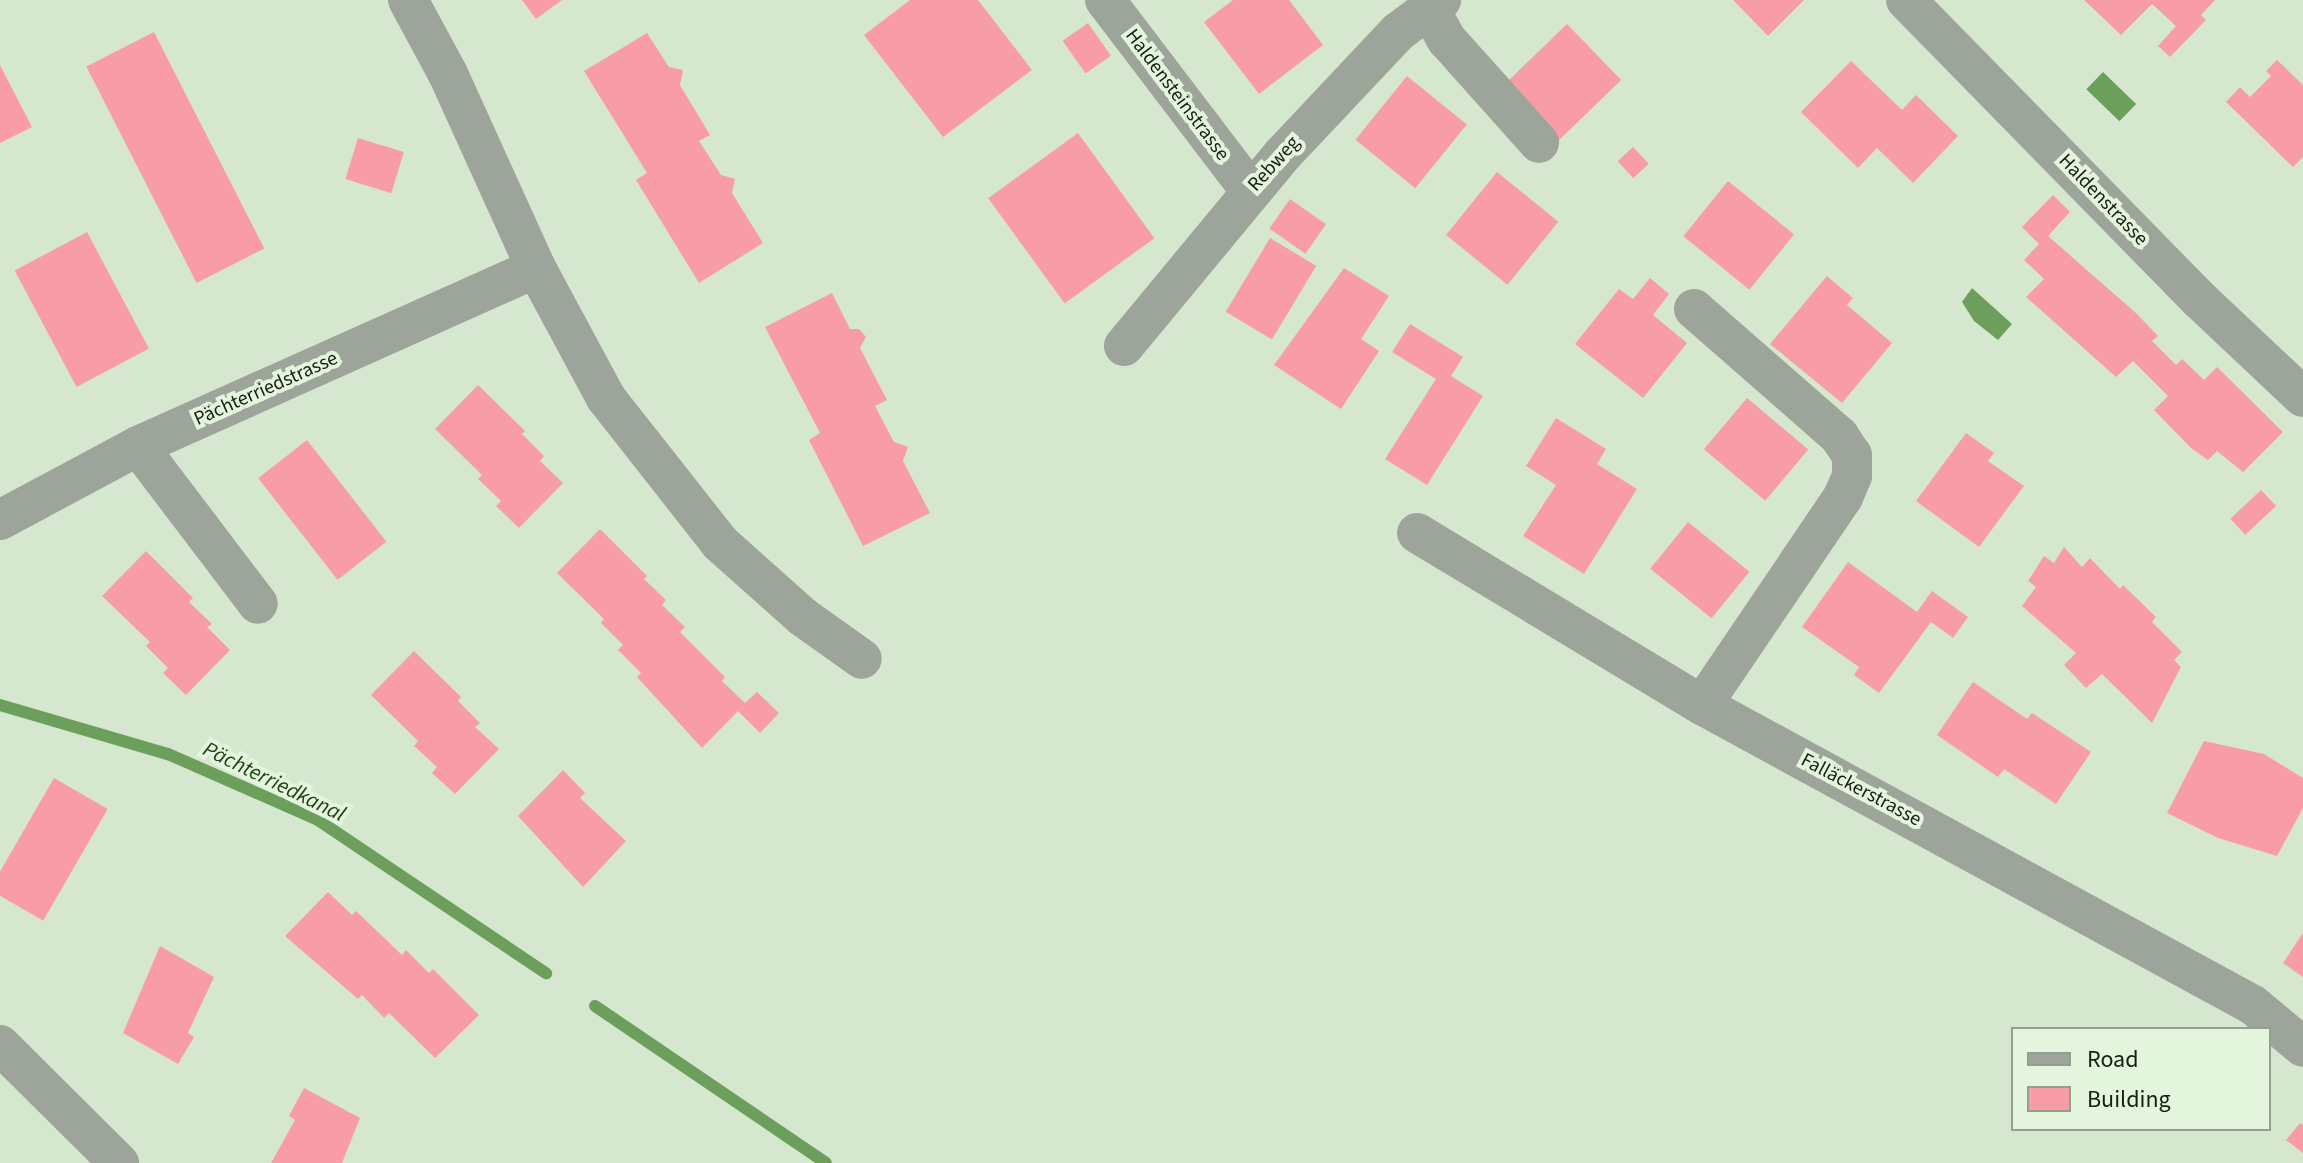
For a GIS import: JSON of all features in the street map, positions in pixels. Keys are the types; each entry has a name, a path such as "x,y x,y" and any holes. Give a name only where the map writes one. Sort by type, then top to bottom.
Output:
{"street":[{"path":"408,0 448,74 536,268 606,398 720,543 803,617 862,659"},
{"name":"Haldensteinstrasse","path":"1105,0 1250,190"},
{"name":"Haldenstrasse","path":"1906,0 2200,300 2303,397"},
{"path":"1435,4 1447,40 1539,143"},
{"name":"Rebweg","path":"1124,346 1250,190 1358,72 1435,4"},
{"name":"Pächterriedstrasse","path":"0,520 138,446 536,268"},
{"path":"1694,309 1839,436 1852,455 1852,476 1843,497 1702,705"},
{"path":"138,446 258,604"},
{"name":"Falläckerstrasse","path":"1417,533 1702,705 2078,905 2253,1005 2303,1047"},
{"path":"0,1045 119,1163"}],"shaded area":[{"path":"2103,72 2136,104 2119,121 2086,89"},
{"path":"1972,288 2012,324 1998,340 1974,321 1962,302"}],"building":[{"path":"522,0 562,0 536,19"},
{"path":"910,0 978,0 1032,70 943,137 864,35"},
{"path":"1233,0 1289,0 1323,45 1259,94 1204,22"},
{"path":"1733,0 1804,0 1768,36"},
{"path":"2084,0 2215,0 2201,15 2206,20 2170,57 2158,46 2176,26 2152,4 2121,35"},
{"path":"1088,23 1111,56 1086,74 1063,41"},
{"path":"1567,24 1621,80 1557,142 1503,86"},
{"path":"154,32 264,249 197,283 86,67"},
{"path":"647,33 669,67 683,70 680,85 710,135 699,141 721,175 735,179 732,193 763,243 699,283 636,180 647,173 584,71"},
{"path":"2277,60 2303,85 2303,157 2293,167 2226,102 2240,87 2250,97 2271,76 2266,71"},
{"path":"1851,61 1902,110 1916,95 1958,136 1913,183 1877,148 1858,168 1801,112"},
{"path":"0,65 32,127 0,143"},
{"path":"1407,76 1467,124 1415,188 1355,140"},
{"path":"1078,133 1154,238 1065,303 988,198"},
{"path":"358,138 404,152 391,193 345,179"},
{"path":"1633,147 1649,164 1633,178 1618,161"},
{"path":"1497,172 1558,222 1507,285 1446,235"},
{"path":"1728,181 1794,234 1749,290 1683,236"},
{"path":"2053,195 2070,212 2048,236 2137,314 2158,336 2152,341 2176,365 2182,359 2204,380 2217,367 2283,432 2243,472 2217,451 2208,460 2191,448 2154,410 2168,396 2133,361 2116,377 2026,297 2044,279 2024,260 2039,244 2022,227"},
{"path":"1290,199 1326,224 1305,254 1269,228"},
{"path":"87,232 149,349 77,387 15,270"},
{"path":"1270,238 1316,266 1272,340 1226,312"},
{"path":"1344,268 1389,296 1361,339 1379,351 1341,409 1274,365"},
{"path":"1827,276 1853,298 1847,305 1892,343 1842,403 1770,344"},
{"path":"1650,278 1669,294 1653,315 1687,343 1643,398 1575,344 1619,289 1633,299"},
{"path":"832,293 850,329 859,329 866,337 860,348 887,400 875,406 894,442 908,447 903,461 930,513 863,546 809,440 820,433 765,327"},
{"path":"1410,324 1463,357 1451,376 1483,396 1427,485 1385,459 1436,379 1392,352"},
{"path":"478,385 525,431 522,434 544,456 540,461 563,483 519,528 496,506 501,501 478,479 482,475 435,429"},
{"path":"1747,398 1808,449 1765,501 1704,449"},
{"path":"1556,418 1606,449 1597,464 1637,489 1584,574 1523,536 1556,485 1526,466"},
{"path":"1966,433 1994,453 1988,461 2024,486 1979,547 1916,501"},
{"path":"307,440 386,542 338,580 258,478"},
{"path":"2261,490 2276,506 2245,535 2230,519"},
{"path":"1688,522 1749,572 1712,618 1650,569"},
{"path":"600,529 647,576 644,579 666,600 662,605 685,627 680,632 725,677 722,681 745,703 757,692 779,713 760,733 738,711 702,748 637,677 641,673 618,650 623,645 601,623 604,619 557,573"},
{"path":"2064,547 2082,567 2090,558 2120,589 2123,585 2156,617 2152,622 2182,652 2174,660 2181,667 2152,723 2102,674 2086,688 2064,665 2076,653 2022,606 2036,587 2028,581 2044,556 2054,563"},
{"path":"146,551 193,598 189,602 212,624 207,627 230,650 186,695 163,673 168,668 146,646 150,642 102,596"},
{"path":"1848,562 1917,612 1932,591 1968,617 1953,638 1931,622 1879,693 1854,675 1859,667 1802,627"},
{"path":"414,651 461,697 458,701 480,723 475,727 499,749 455,794 432,773 437,767 414,746 418,741 371,695"},
{"path":"1973,682 2027,719 2032,713 2091,752 2056,804 2004,769 1998,777 1937,735"},
{"path":"2204,741 2264,754 2303,778 2303,808 2277,856 2218,838 2167,813"},
{"path":"563,770 585,793 580,798 626,841 583,887 518,816"},
{"path":"54,778 108,809 43,921 0,896 0,872"},
{"path":"328,892 352,915 356,911 402,955 406,950 429,973 433,969 479,1015 435,1058 389,1013 384,1018 362,995 358,999 285,936"},
{"path":"2303,933 2303,977 2283,963"},
{"path":"160,946 214,977 188,1033 194,1037 178,1064 123,1033"},
{"path":"304,1088 360,1118 342,1163 271,1163 295,1120 289,1116"},
{"path":"2300,1123 2303,1125 2303,1153 2286,1140"}],"waterway":[{"name":"Pächterriedkanal","path":"0,705 168,754 318,820 546,973"},
{"name":"Pächterriedkanal","path":"595,1006 826,1163"}]}
